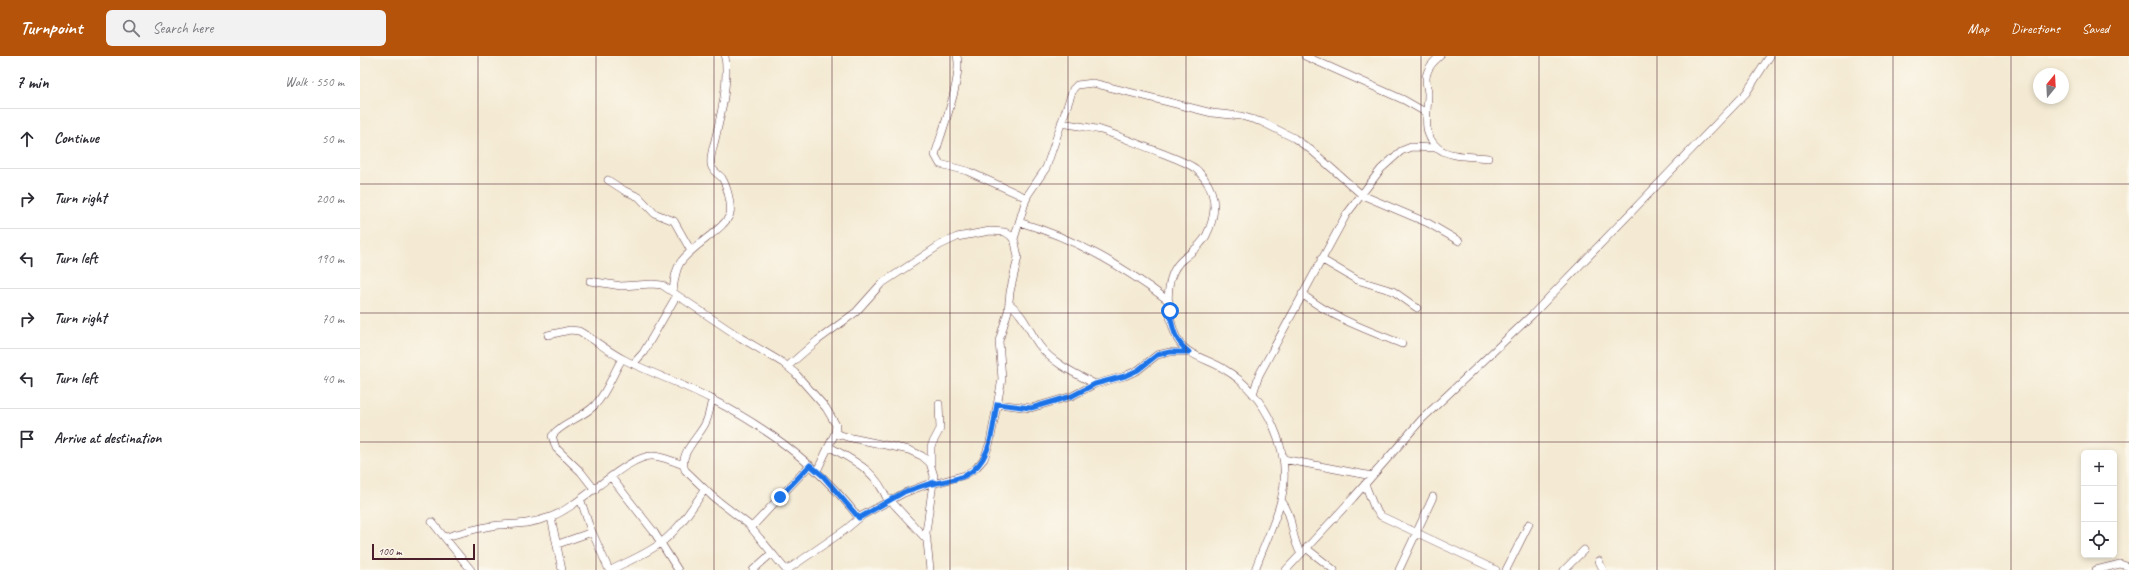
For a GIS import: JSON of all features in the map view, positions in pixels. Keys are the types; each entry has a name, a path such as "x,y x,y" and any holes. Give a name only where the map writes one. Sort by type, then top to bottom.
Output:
{"street":[{"path":"633,364 643,352 675,293 676,270 691,251 727,219 730,212 725,184 714,172 711,160 723,104 725,56"},
{"path":"957,56 959,62 956,79 948,117 935,155 936,160 940,164 967,171 1026,198"},
{"path":"1305,56 1404,100 1425,112"},
{"path":"1437,148 1428,134 1425,112 1428,96 1426,75 1428,67 1440,56"},
{"path":"1286,570 1422,419 1532,315 1746,93 1770,56"},
{"path":"712,399 706,422 684,456 683,465 685,470 705,490 751,528 786,570 845,530 859,518 889,500 904,492 965,475 976,468 984,459 990,442 1002,379 999,341 1009,303 1018,257 1014,239 1026,198 1046,168 1073,89 1077,85 1093,83 1212,113 1241,116 1262,122 1294,138 1311,150 1362,195 1428,223 1459,241"},
{"path":"1061,123 1101,131 1169,156 1197,169 1209,186 1215,204 1211,221 1202,243 1179,264 1170,286 1169,301 1176,336 1183,347 1189,352 1226,369 1253,394 1268,414 1277,436 1282,459 1284,481 1281,500 1255,570"},
{"path":"1253,394 1259,375 1321,259 1346,216 1381,169 1401,151 1411,147 1437,148 1446,152 1488,158"},
{"path":"608,180 639,197 654,213 674,221 691,251"},
{"path":"1019,222 1080,244 1122,267 1169,301"},
{"path":"788,366 818,340 856,312 881,284 940,245 957,237 990,230 1005,232 1014,239"},
{"path":"1321,259 1357,280 1393,291 1417,308"},
{"path":"590,281 621,286 652,284 662,285 729,330 788,366 826,408 836,425 830,447 817,471"},
{"path":"1302,294 1318,307 1344,321 1402,344"},
{"path":"1009,303 1024,318 1039,345 1048,356 1095,384"},
{"path":"548,335 570,330 579,331 622,359 712,399 766,432 810,465 859,518"},
{"path":"997,404 1031,408 1072,396 1095,384 1125,376 1138,370 1157,355 1170,352 1189,352"},
{"path":"595,490 581,472 556,448 552,436 556,431 585,414 596,404 622,359"},
{"path":"931,464 931,446 940,429 939,404"},
{"path":"835,433 847,438 909,450 922,456 931,464 934,469 928,513 927,540 930,570"},
{"path":"830,447 869,470 882,487 889,500 927,540"},
{"path":"446,537 480,528 499,525 521,525 551,516 581,500 638,459 652,456 683,465"},
{"path":"1282,459 1372,476"},
{"path":"751,528 810,465"},
{"path":"611,477 662,543 678,570"},
{"path":"1365,484 1374,507 1381,516 1496,570"},
{"path":"581,500 592,532 610,570 640,556 662,543 685,519 705,490"},
{"path":"1399,570 1415,533 1434,497"},
{"path":"1281,500 1290,514 1293,538 1301,554"},
{"path":"551,516 558,544 562,570"},
{"path":"432,522 446,537 471,570"},
{"path":"1506,570 1529,524"},
{"path":"558,544 592,532"},
{"path":"1306,548 1334,570"},
{"path":"1564,570 1584,550"},
{"path":"753,570 772,553"},
{"path":"1599,561 1602,570"},
{"path":"2096,570 2120,564 2129,567"}],"route":[{"path":"780,497 810,465 840,494 859,518 904,492 934,482 933,484 965,475 976,468 984,459 990,442 997,404 1031,408 1072,396 1095,384 1125,376 1138,370 1145,362 1157,355 1170,352 1189,352 1183,347 1176,336 1172,325 1170,311"}]}
